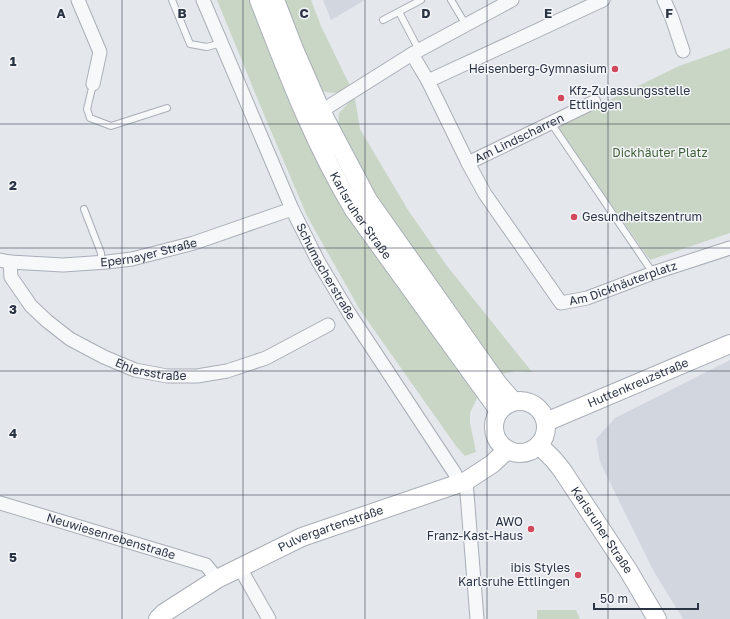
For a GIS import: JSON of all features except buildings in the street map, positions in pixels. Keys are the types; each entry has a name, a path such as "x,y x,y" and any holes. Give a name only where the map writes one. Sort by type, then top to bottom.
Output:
{"main road":[{"name":"Karlsruher Straße","path":"258,0 314,115 368,200 498,384 506,406"},
{"name":"Karlsruher Straße","path":"275,0 294,49 314,115"},
{"name":"Huttenkreuzstraße","path":"546,422 730,344"},
{"path":"525,401 533,404 541,411 546,422 545,436 539,445 526,453 516,453 507,450 500,444 494,431 496,417 506,406 525,401"},
{"name":"Karlsruher Straße","path":"539,445 562,470 624,564 658,619"},
{"name":"Pulvergartenstraße","path":"158,619 164,613 217,579 302,537 463,482 492,464 507,450"}],"street":[{"path":"78,0 100,52 93,84"},
{"name":"Schumacherstraße","path":"203,0 292,209 318,261 349,314 454,472 463,482"},
{"path":"314,115 415,52 512,0"},
{"path":"428,81 603,0"},
{"path":"664,0 672,18 683,51"},
{"name":"Am Lindscharren","path":"415,52 468,163 594,102"},
{"name":"Am Dickhäuterplatz","path":"468,163 485,194 561,303 587,298 653,273 730,248"},
{"name":"Epernayer Straße","path":"5,261 63,265 132,258 194,243 292,209"},
{"name":"Ehlersstraße","path":"5,261 11,277 31,306 47,321 70,339 104,357 135,370 167,376 197,376 227,371 266,358 328,325"},
{"path":"463,482 477,619"},
{"name":"Neuwiesenrebenstraße","path":"0,503 206,565 217,579"},
{"path":"240,568 269,619"}],"lane":[{"path":"172,0 190,44 208,47 221,43"},
{"path":"383,20 421,0"},
{"path":"451,0 466,25"},
{"path":"399,12 415,52"},
{"path":"93,84 87,109 90,118 111,126 167,108"},
{"path":"551,123 653,273"},
{"path":"84,209 100,253 101,262"}],"shaded area":[{"path":"323,0 365,0 331,20"},
{"path":"730,360 730,619 683,619 653,570 600,462 596,439 615,418"}],"green space":[{"path":"217,0 253,0 291,99 479,394 470,413 470,423 476,452 465,456 456,446 360,310 307,216"},
{"path":"280,0 311,0 321,26 350,86 334,93 317,89"},
{"name":"Dickhäuter Platz","path":"730,48 730,233 650,260 559,130 560,124 679,66"},
{"path":"352,99 355,99 360,129 408,210 447,266 532,372 516,371 498,375 375,200 338,128 339,113"},
{"path":"537,610 576,610 580,619 537,619"}],"place":[{"name":"Heisenberg-Gymnasium","path":"615,69"},
{"name":"Kfz-Zulassungsstelle Ettlingen","path":"561,98"},
{"name":"Gesundheitszentrum","path":"574,217"},
{"name":"AWO Franz-Kast-Haus","path":"531,529"},
{"name":"ibis Styles Karlsruhe Ettlingen","path":"578,575"}]}
